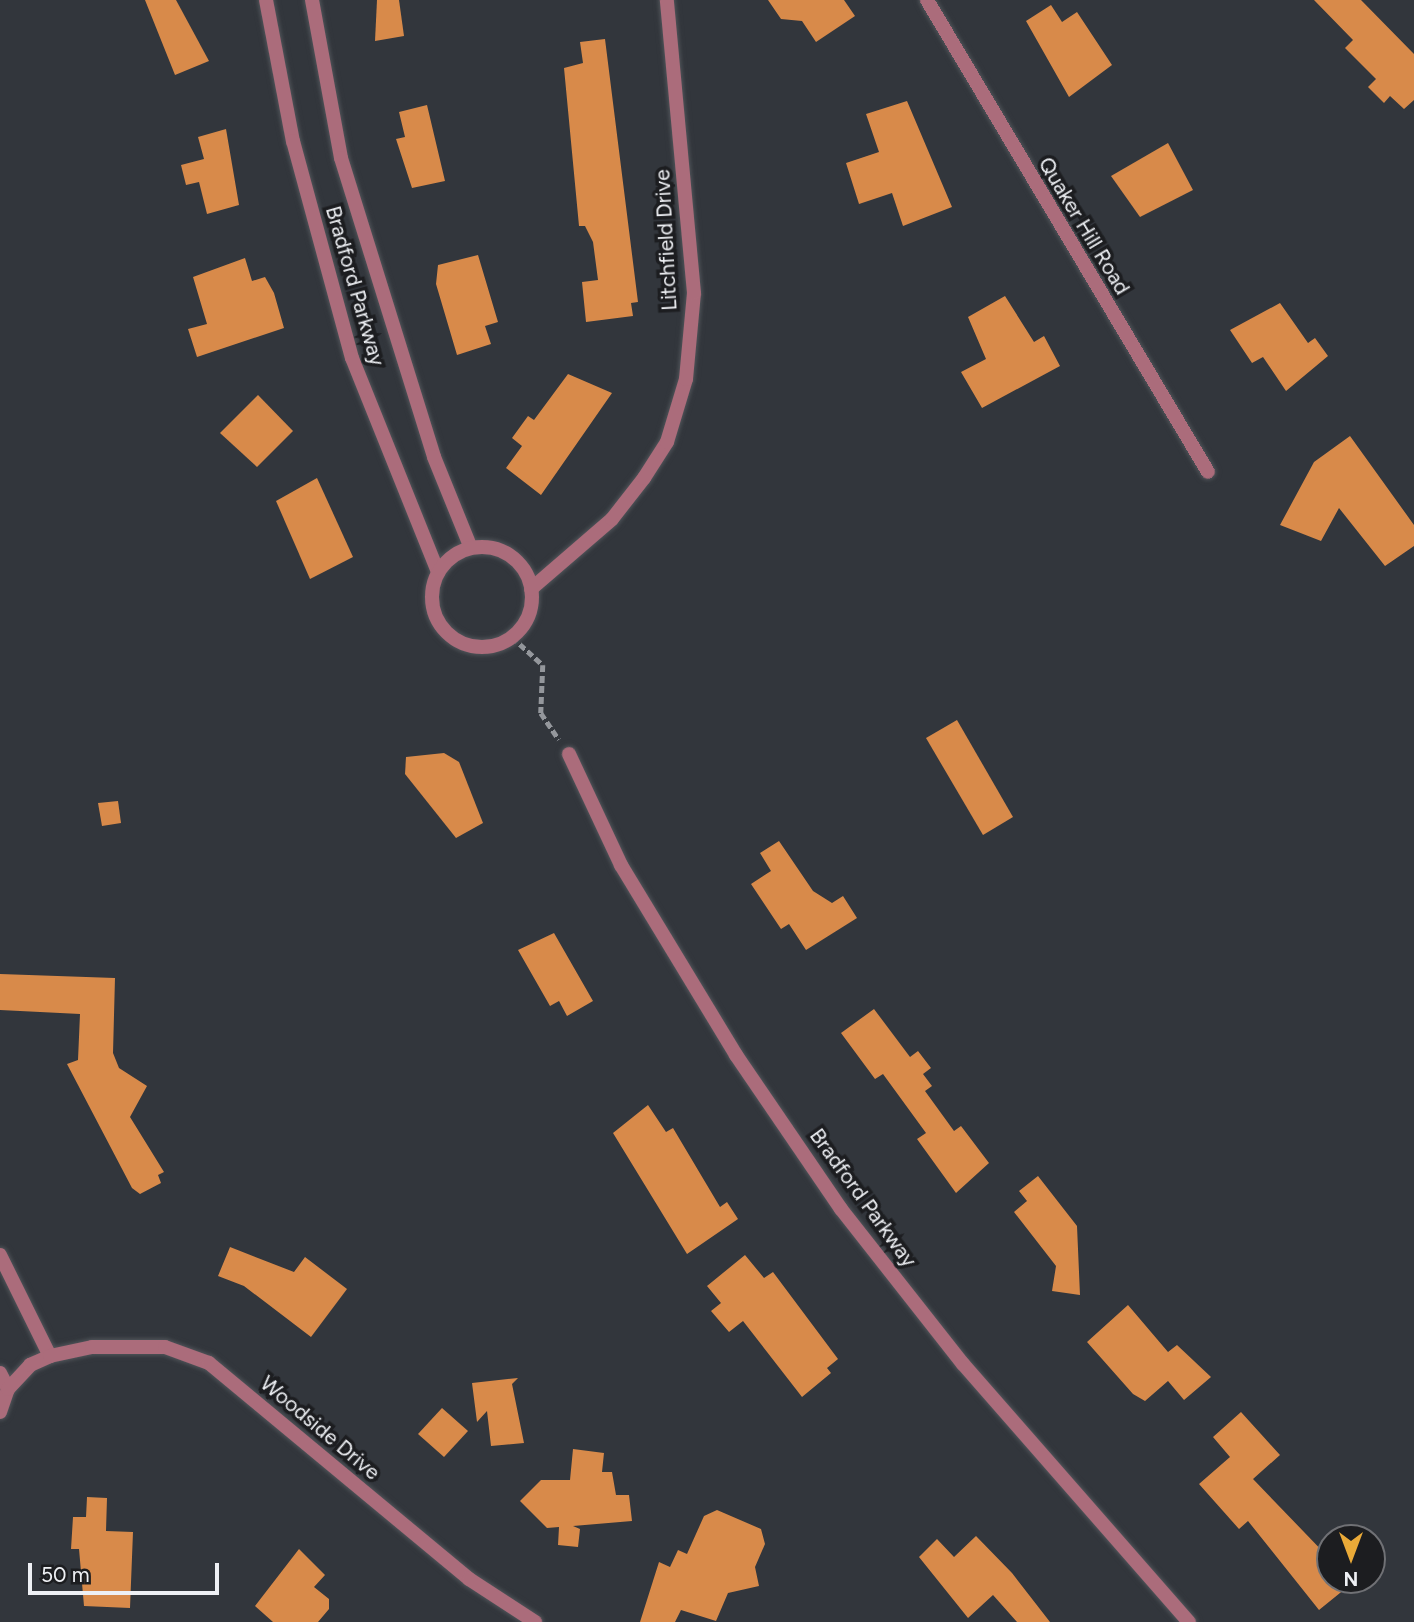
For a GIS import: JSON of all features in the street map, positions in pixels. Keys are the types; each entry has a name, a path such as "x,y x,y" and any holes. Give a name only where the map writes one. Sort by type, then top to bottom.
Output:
{"street":[{"name":"Bradford Parkway","path":"266,0 293,141 352,358 438,572 433,612 448,635 473,647 512,637"},
{"name":"Bradford Parkway","path":"312,0 341,158 434,457 471,548"},
{"name":"Litchfield Drive","path":"531,589 612,519 644,478 667,442 686,379 694,293 667,0"},
{"name":"Quaker Hill Road","path":"927,0 1208,472"},
{"path":"438,572 471,548 495,549 517,561 531,589 529,616 512,637"},
{"name":"Bradford Parkway","path":"569,754 621,865 736,1055 841,1209 963,1364 1189,1622"},
{"path":"0,1255 50,1356 8,1389 0,1412"},
{"name":"Woodside Drive","path":"50,1356 93,1347 165,1347 209,1363 469,1578 535,1622"},
{"path":"0,1373 8,1389"}],"path":[{"path":"512,637 543,665 541,713 569,754"}],"building":[{"path":"145,0 176,0 209,61 175,75"},
{"path":"377,0 399,0 404,36 375,41"},
{"path":"768,0 844,0 855,16 816,42 802,21 781,19"},
{"path":"1314,0 1361,0 1414,54 1414,100 1404,109 1390,96 1384,103 1368,87 1376,79 1345,48 1353,40"},
{"path":"1051,5 1062,22 1077,12 1112,65 1069,97 1026,21"},
{"path":"605,39 638,302 631,303 633,316 586,322 582,282 598,280 593,242 585,226 579,226 564,68 583,63 580,42"},
{"path":"907,101 952,207 903,226 892,193 859,204 846,163 879,152 866,114"},
{"path":"427,105 445,181 412,188 396,139 405,137 399,112"},
{"path":"226,129 239,205 207,214 199,182 186,185 181,165 204,159 198,137"},
{"path":"1168,143 1193,190 1140,217 1111,176"},
{"path":"478,255 498,322 485,326 491,344 457,355 436,284 438,265"},
{"path":"245,258 252,281 265,277 274,293 284,328 197,357 188,329 207,324 193,277"},
{"path":"1005,296 1034,342 1044,336 1060,366 982,408 961,372 986,359 968,317"},
{"path":"1280,303 1308,343 1315,338 1328,356 1286,391 1263,357 1252,363 1230,330"},
{"path":"568,374 612,393 541,495 506,468 522,446 512,438 528,416 534,420"},
{"path":"258,395 293,431 257,467 220,433"},
{"path":"1350,436 1414,525 1414,546 1385,566 1339,508 1321,541 1280,525 1314,462"},
{"path":"317,478 353,557 310,579 276,501"},
{"path":"957,720 1013,817 983,835 926,738"},
{"path":"444,753 459,762 483,823 456,838 405,774 406,757"},
{"path":"118,801 121,823 102,826 98,803"},
{"path":"779,841 813,891 832,903 843,896 857,918 806,950 789,924 781,929 751,884 771,871 760,853"},
{"path":"554,933 593,1001 567,1016 559,1001 550,1006 518,950"},
{"path":"0,974 115,978 113,1053 119,1068 147,1086 130,1117 164,1172 158,1175 161,1183 140,1194 132,1188 67,1064 78,1060 80,1014 0,1010"},
{"path":"874,1009 910,1057 918,1051 931,1068 923,1074 932,1086 925,1091 954,1131 961,1126 989,1163 956,1193 917,1139 926,1133 883,1074 875,1079 841,1033"},
{"path":"648,1105 666,1132 673,1128 720,1207 727,1202 738,1219 687,1254 613,1133"},
{"path":"1038,1176 1077,1226 1080,1295 1052,1291 1056,1266 1014,1212 1027,1201 1019,1191"},
{"path":"230,1247 294,1272 305,1257 347,1289 311,1337 244,1286 218,1276"},
{"path":"745,1255 764,1278 773,1272 838,1359 827,1368 831,1373 802,1397 743,1321 729,1332 711,1311 721,1303 707,1286"},
{"path":"1128,1305 1168,1352 1177,1345 1211,1377 1184,1400 1168,1381 1145,1401 1133,1394 1087,1342"},
{"path":"518,1378 512,1384 524,1443 491,1446 487,1411 477,1422 472,1383"},
{"path":"442,1408 468,1431 444,1457 418,1434"},
{"path":"1241,1412 1280,1455 1253,1479 1316,1544 1316,1594 1339,1594 1319,1610 1248,1521 1239,1529 1199,1484 1230,1457 1213,1437"},
{"path":"573,1449 604,1453 602,1472 612,1472 616,1495 629,1495 632,1521 573,1526 580,1529 578,1547 558,1545 559,1527 547,1528 520,1501 541,1480 570,1480"},
{"path":"87,1497 107,1498 106,1531 133,1532 130,1608 84,1606 79,1549 71,1549 73,1517 86,1517"},
{"path":"717,1510 761,1529 765,1544 755,1567 759,1586 728,1593 716,1621 681,1610 675,1622 640,1622 659,1562 670,1567 678,1550 687,1554 704,1516"},
{"path":"976,1536 1012,1573 1050,1622 1017,1622 993,1595 968,1618 919,1557 937,1539 954,1557"},
{"path":"299,1549 325,1575 314,1587 329,1599 329,1609 318,1622 273,1622 255,1606"}]}
